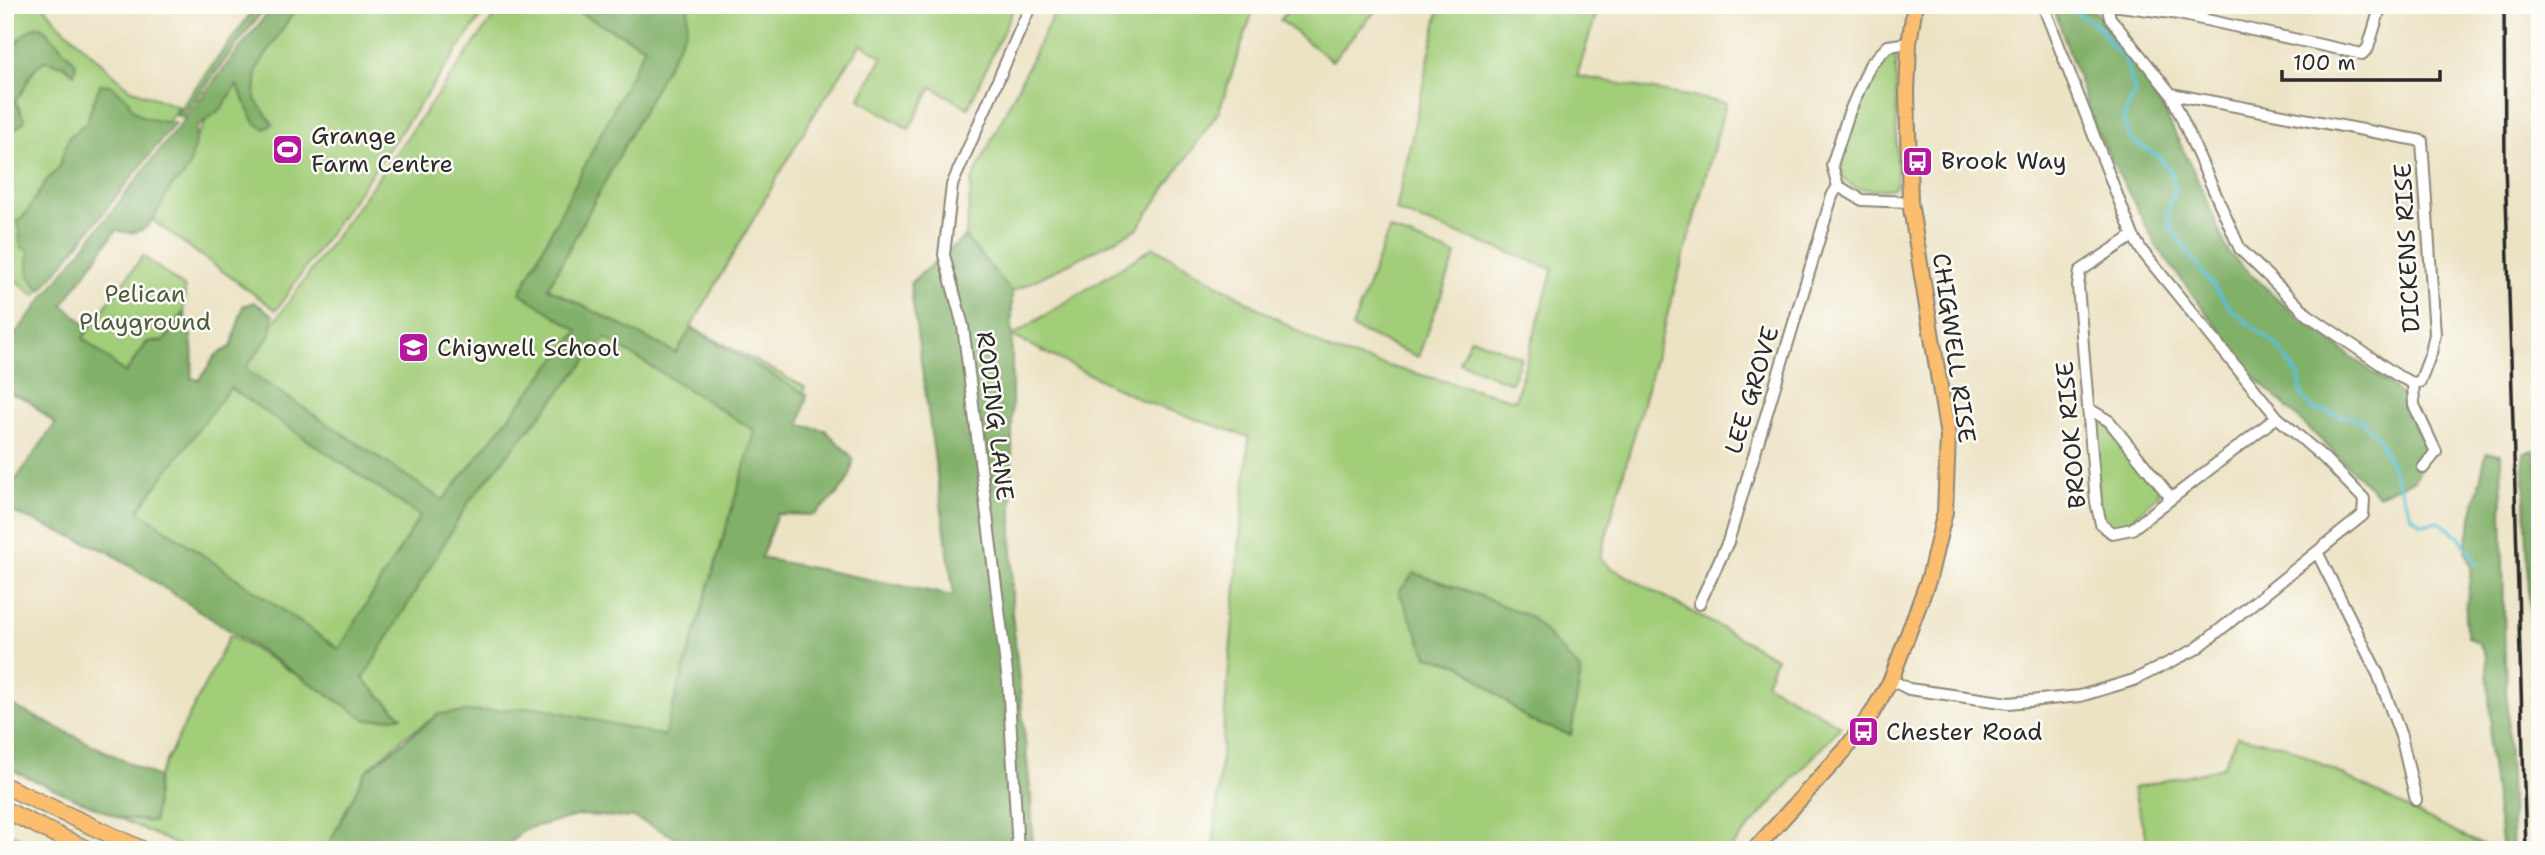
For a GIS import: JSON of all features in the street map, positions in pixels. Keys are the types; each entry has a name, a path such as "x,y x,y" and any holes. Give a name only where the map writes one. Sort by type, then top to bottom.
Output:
{"highway":[{"path":"5,786 143,850"},
{"path":"5,810 88,850"}],"main road":[{"name":"CHIGWELL RISE","path":"1754,850 1845,750 1872,713 1891,680 1929,578 1945,512 1948,436 1910,202 1907,93 1909,43 1915,5"}],"street":[{"name":"RODING LANE","path":"1018,850 1008,681 963,326 944,255 952,185 1031,5"},
{"path":"1891,680 1909,689 2009,703 2080,696 2134,680 2196,649 2318,554 2363,515 2364,499 2277,417 2141,251 2043,5"},
{"path":"2107,5 2110,18 2171,94 2239,249 2308,316 2398,376 2416,382 2414,405 2436,452 2423,468"},
{"path":"2113,5 2179,14 2358,54 2364,53 2368,48 2381,5"},
{"name":"LEE GROVE","path":"1699,604 1728,542 1832,196 1838,186 1832,165 1849,113 1870,65 1888,46 1909,43"},
{"name":"DICKENS RISE","path":"2171,94 2422,141 2435,334 2431,354 2416,382"},
{"path":"1838,186 1862,200 1910,202"},
{"name":"BROOK RISE","path":"2133,236 2080,271 2077,286 2090,409 2096,502 2101,524 2112,533 2132,529 2277,417"},
{"path":"2090,409 2109,421 2171,498"},
{"path":"2318,554 2378,674 2401,736 2416,800"}],"green space":[{"path":"5,5 43,5 59,24 130,89 179,107 35,296 5,272"},
{"path":"257,5 267,5 182,117 175,115"},
{"path":"274,5 298,5 257,69 255,99 273,124 265,129 255,123 237,85 221,109 197,127 188,169 173,185 152,220 139,231 116,230 63,305 90,328 83,338 125,373 148,342 164,341 184,312 192,345 191,378 199,380 216,355 231,347 243,306 254,302 273,315 271,334 245,369 443,500 578,331 520,293 645,47 564,5 689,5 686,31 548,288 676,353 691,328 807,395 800,425 825,430 853,458 850,476 835,497 814,515 777,514 761,558 954,596 910,283 965,237 1012,292 1012,612 1031,799 1033,850 702,850 635,818 581,815 525,829 502,850 326,850 366,771 439,714 538,707 664,736 755,431 605,338 470,500 363,679 402,717 367,720 109,552 5,509 5,495 55,424 28,400 5,391 5,347","holes":["230,388 420,516 339,649 138,510"]},
{"name":"Grange Farm Centre","path":"290,5 489,5 276,310 150,216 227,85"},
{"name":"Chigwell School","path":"502,5 1015,5 968,108 932,87 909,129 859,99 883,57 861,44 813,116 691,327 805,387 800,425 667,743 439,714 403,738 366,771 326,850 188,850 117,817 153,821 158,777 230,635 330,695 109,552"},
{"path":"1058,5 1255,5 1219,111 1137,229 1012,292 965,242 972,180"},
{"path":"1293,5 1370,5 1376,10 1332,61 1280,20"},
{"path":"1440,5 1599,5 1577,76 1726,103 1600,558 1610,567 1776,658 1766,683 1841,726 1729,850 1213,850 1249,437 1145,402 1012,336 1154,247 1332,351 1515,400 1553,269 1396,211"},
{"path":"2053,5 2096,12 2159,101 2196,176 2229,254 2292,312 2401,394 2427,453 2414,480 2378,495 2254,376 2157,247 2096,130"},
{"path":"39,26 76,63 74,74 63,65 44,61 38,66 15,100 25,121 9,134 5,160 3,93 6,61 19,39"},
{"path":"1888,52 1896,54 1897,183 1893,188 1880,190 1859,188 1843,177 1841,168 1845,139 1867,77"},
{"path":"100,84 110,85 128,99 140,115 175,123 42,290 30,277 29,251 21,247 18,221 25,215 46,181 58,169 69,137 88,121"},
{"path":"1389,229 1456,255 1418,357 1352,328"},
{"name":"Pelican Playground","path":"143,256 185,288 184,312 164,341 147,342 125,373 82,338"},
{"path":"1471,338 1521,357 1511,383 1459,362"},
{"path":"2106,424 2157,485 2159,495 2121,529 2111,530 2101,524 2091,426"},
{"path":"2535,450 2540,486 2540,850 2523,452"},
{"path":"2486,453 2501,454 2505,660 2513,850 2502,850 2488,743 2491,721 2486,656 2479,643 2468,637 2465,621 2471,567 2465,549"},
{"path":"1414,573 1468,591 1531,617 1581,671 1571,735 1530,721 1462,666 1427,656 1399,592"},
{"path":"5,702 158,777 154,822 117,817 5,767"},
{"path":"2237,736 2286,746 2458,834 2496,850 2149,850 2133,788 2223,767"},
{"path":"5,831 44,850 5,850"}],"waterway":[{"path":"2074,12 2100,27 2106,39 2124,58 2135,91 2123,120 2131,140 2158,156 2172,172 2175,189 2167,214 2170,227 2187,252 2231,309 2276,345 2299,376 2302,396 2312,409 2361,420 2378,438 2411,515 2421,524 2437,521 2459,536 2477,564"}],"railway":[{"path":"2504,5 2505,163 2526,850"}],"place":[{"name":"Grange Farm Centre","path":"288,150"},
{"name":"Brook Way","path":"1918,161"},
{"name":"Chigwell School","path":"414,348"},
{"name":"Chester Road","path":"1863,732"}]}
